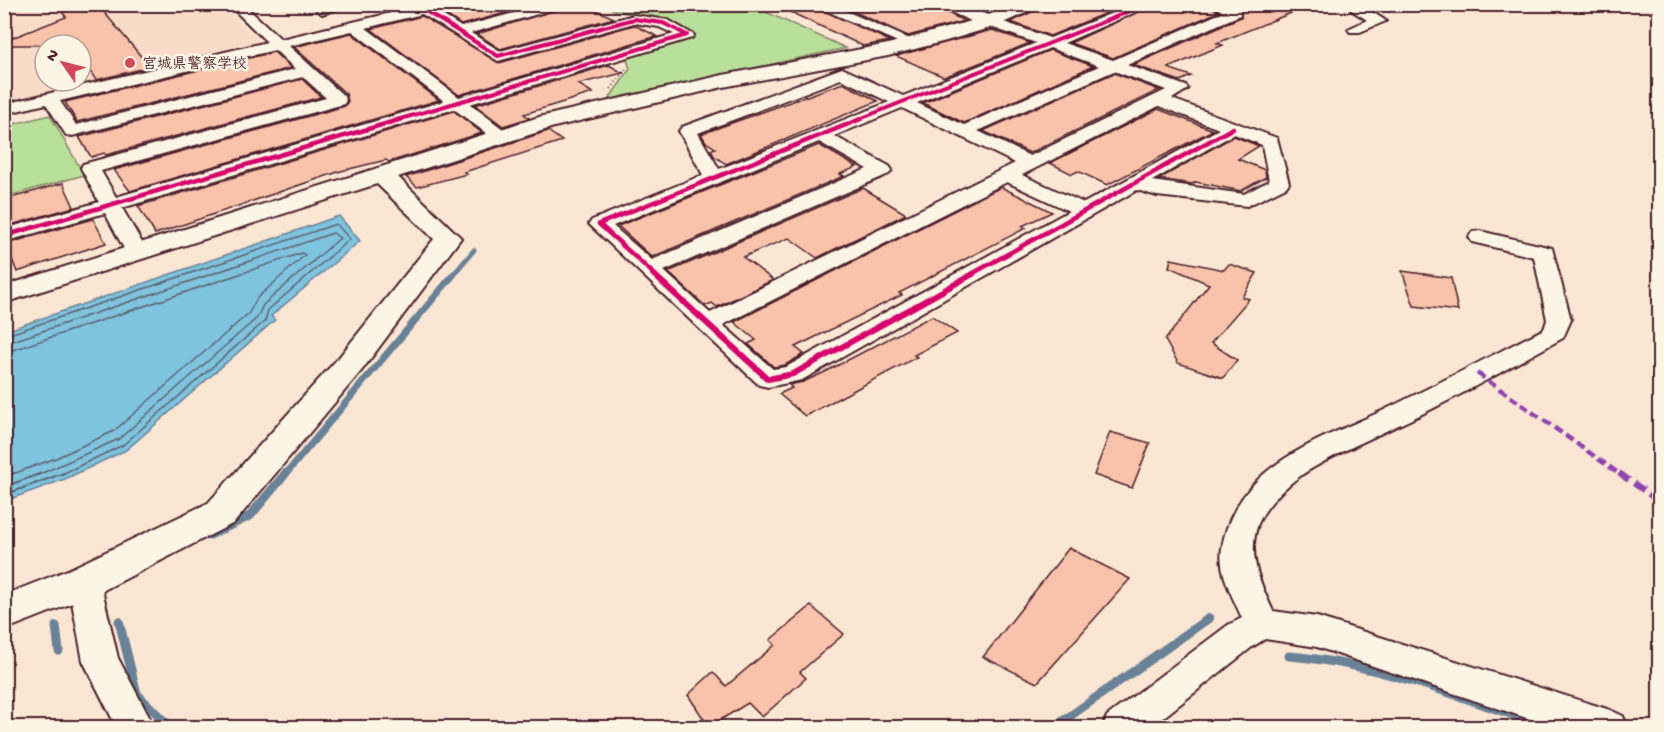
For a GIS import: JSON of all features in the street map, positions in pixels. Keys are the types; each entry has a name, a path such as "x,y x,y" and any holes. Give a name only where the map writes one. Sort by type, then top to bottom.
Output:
{"street":[{"path":"136,254 90,168 338,100 234,4"},
{"path":"316,4 322,10 346,4"},
{"path":"4,109 446,4"},
{"path":"459,32 567,4"},
{"path":"816,4 914,44"},
{"path":"708,323 1029,163 1161,101 1180,89 940,4"},
{"path":"4,295 501,136 597,109 723,81 914,44 990,22 1038,4"},
{"path":"1148,4 599,224 768,379 793,374 1233,128"},
{"path":"964,131 1235,12 1217,4"},
{"path":"1355,29 1379,21 1358,10 1384,4"},
{"path":"4,236 687,35 663,22 634,19 498,56 424,10"},
{"path":"355,26 460,102 501,136"},
{"path":"50,98 72,131 306,71"},
{"path":"714,177 688,131 842,73 1029,163"},
{"path":"1138,183 1157,190 1247,200 1279,183 1271,142 1161,101"},
{"path":"650,269 882,170 819,135"},
{"path":"4,613 84,581 221,513 351,363 448,238 382,175"},
{"path":"1007,175 1086,211"},
{"path":"1262,624 1243,584 1237,551 1243,524 1256,501 1274,482 1300,462 1452,388 1554,333 1559,320 1544,253 1480,237"},
{"path":"84,581 101,661 136,728"},
{"path":"1120,728 1240,636 1262,624 1317,632 1610,728"}],"path":[{"path":"597,109 626,69 623,58 618,56"}],"shaded area":[{"name":"宮城県警察学校","path":"4,5 220,5 263,43 93,83 93,33 33,33 33,93 52,93 5,104"}],"green space":[{"path":"604,5 750,5 846,48 608,100 630,69 626,56 695,35 670,21 616,11"},
{"path":"50,115 84,175 5,197 5,126"}],"water":[{"path":"339,216 360,241 271,316 275,320 126,450 65,479 5,501 5,331"}],"building":[{"path":"464,4 538,4 461,25 442,12"},
{"path":"575,4 583,4 614,18 500,49 477,34"},
{"path":"773,4 809,4 890,41 863,46"},
{"path":"837,4 930,4 964,21 908,36"},
{"path":"965,4 1012,4 988,13"},
{"path":"1048,4 1128,4 1050,36 1011,22"},
{"path":"1156,4 1209,4 1218,12 1113,58 1070,43"},
{"path":"1236,4 1311,5 1217,43 1223,45 1168,68 1191,76 1180,81 1133,65 1241,17 1242,9"},
{"path":"98,5 150,67 96,80 93,76 93,33 33,33 33,45 4,45 4,41 66,17 62,12"},
{"path":"422,16 499,63 634,25 657,36 459,95 371,29"},
{"path":"992,30 1030,43 944,77 896,56"},
{"path":"351,33 439,100 130,191 114,170 345,106 348,101 346,94 294,47"},
{"path":"1050,50 1093,66 964,123 923,103"},
{"path":"274,52 291,68 77,122 65,102"},
{"path":"609,65 623,73 578,84 593,93 524,114 529,118 503,126 475,105"},
{"path":"1114,73 1159,90 1030,153 983,131"},
{"path":"302,79 321,97 106,155 104,153 91,157 79,137"},
{"path":"843,83 878,101 726,164 714,156 711,150 715,148 706,142 701,134"},
{"path":"1158,109 1213,130 1107,185 1078,171 1072,174 1050,163"},
{"path":"454,111 482,133 389,162 386,160 341,171 155,234 138,206"},
{"path":"548,131 562,141 464,172 467,174 417,187 406,177"},
{"path":"1234,136 1259,146 1238,159 1265,170 1266,177 1241,191 1196,182 1192,184 1159,179"},
{"path":"819,145 857,167 840,174 844,176 652,257 618,226"},
{"path":"63,183 74,207 4,227 4,200"},
{"path":"1001,187 1052,212 1022,226 1026,228 899,293 902,295 795,347 804,354 785,365 774,367 748,344 756,340 734,322"},
{"path":"863,188 906,214 817,258 789,238 743,257 773,280 717,307 712,303 705,306 668,272"},
{"path":"93,219 106,243 17,272 6,244"},
{"path":"1171,259 1224,270 1229,264 1257,273 1242,297 1249,299 1211,343 1237,360 1223,378 1178,363 1165,340 1209,284 1169,267"},
{"path":"1402,271 1451,278 1458,311 1414,306"},
{"path":"932,316 957,333 914,355 917,357 805,416 779,394 792,388 789,385 803,382 825,372"},
{"path":"1110,432 1150,443 1132,488 1094,475"},
{"path":"1069,548 1130,579 1037,683 983,657"},
{"path":"811,606 844,634 800,672 806,678 762,717 748,703 709,727 688,695 713,672 726,686 775,645 770,640"}],"waterway":[{"path":"453,275 474,250"},
{"path":"285,475 454,274"},
{"path":"208,536 250,516 286,473"},
{"path":"1053,728 1209,618"},
{"path":"119,621 137,694 171,728"},
{"path":"56,626 59,651"},
{"path":"1289,656 1323,660 1389,674 1550,728"}],"marked path":[{"path":"1477,373 1660,502"}],"cycle path":[{"path":"1148,4 599,224 768,379 793,374 1233,128"},
{"path":"4,236 687,35 663,23 634,19 498,56 424,10"}],"place":[{"name":"宮城県警察学校","path":"130,63"}]}
